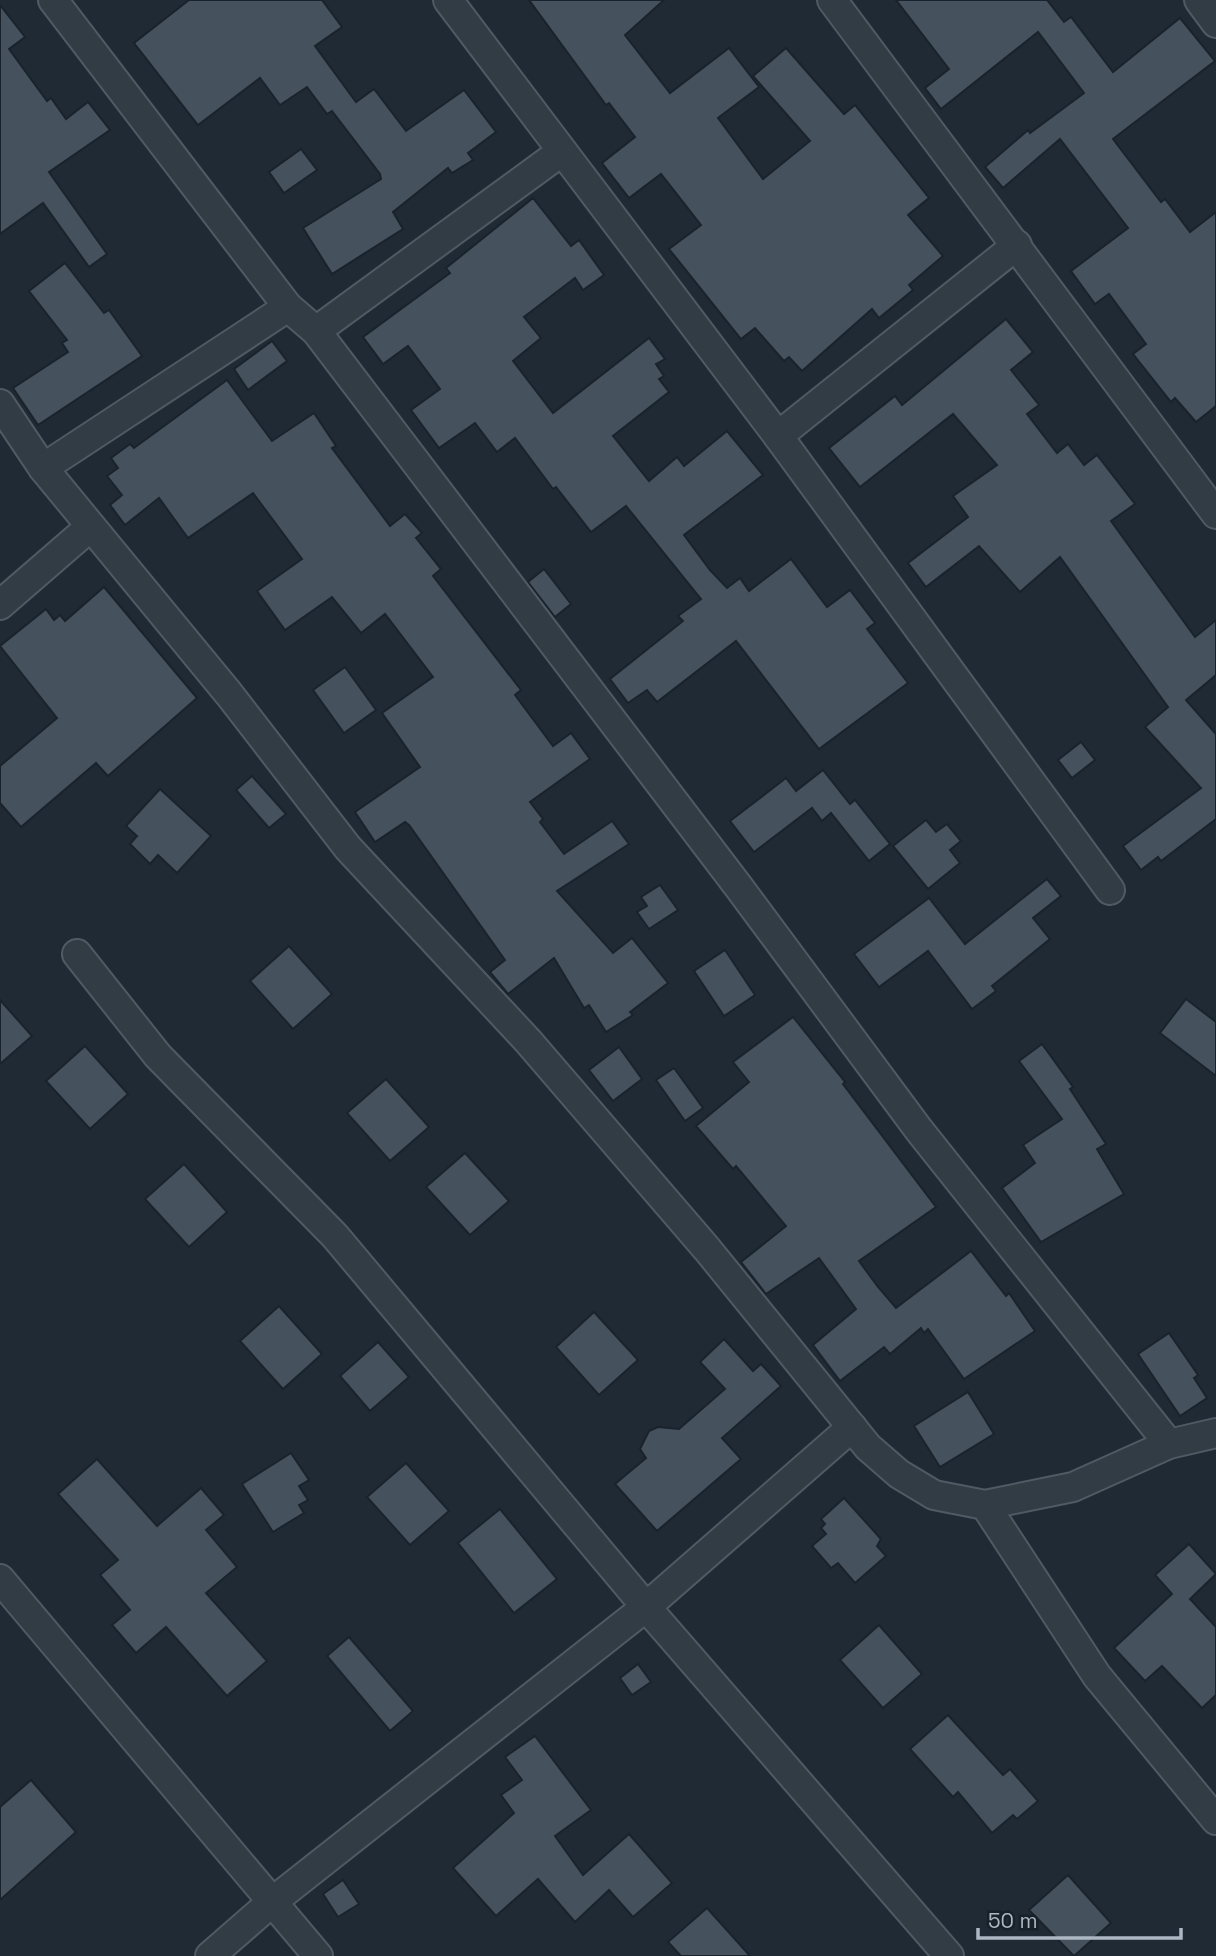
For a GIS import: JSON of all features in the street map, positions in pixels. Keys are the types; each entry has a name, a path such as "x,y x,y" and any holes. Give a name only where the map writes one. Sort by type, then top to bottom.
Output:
{"street":[{"path":"53,0 288,307 316,331 738,886 919,1130 1169,1444"},
{"path":"447,0 778,436 1110,890"},
{"path":"832,0 1216,514"},
{"path":"1199,0 1216,23"},
{"path":"316,331 561,152"},
{"path":"778,436 1017,245"},
{"path":"43,468 288,307"},
{"path":"0,404 43,468 229,694 348,848 537,1051 707,1249 868,1447 899,1474 934,1495 985,1504 1073,1487 1169,1444 1216,1433"},
{"path":"0,605 90,527"},
{"path":"78,954 158,1056 335,1236 646,1607 948,1956"},
{"path":"210,1956 272,1902 646,1607 852,1427"},
{"path":"985,1504 1097,1676 1216,1820"},
{"path":"0,1579 318,1956"}],"building":[{"path":"189,0 322,0 342,27 315,46 356,102 374,89 406,131 464,90 496,132 468,153 473,160 452,173 448,168 393,212 403,229 332,274 303,228 381,179 380,174 332,111 327,114 307,87 280,105 260,78 198,125 134,43"},
{"path":"529,0 664,0 625,35 670,93 729,48 759,87 718,118 763,179 810,141 753,76 786,48 844,114 855,105 929,198 908,215 943,256 909,285 913,290 879,318 872,309 802,371 789,357 784,361 755,328 741,339 669,249 701,225 661,174 629,198 602,163 635,137 609,103 606,105"},
{"path":"896,0 1047,0 1064,22 1071,17 1113,72 1180,18 1215,61 1113,139 1161,202 1165,199 1190,232 1216,212 1216,406 1196,422 1175,398 1171,402 1133,354 1146,344 1109,294 1095,304 1071,271 1128,228 1060,139 1003,188 985,167 1028,130 1030,133 1084,93 1038,32 941,109 925,88 949,69"},
{"path":"0,5 25,37 9,49 47,101 51,98 66,119 88,102 110,130 49,172 107,254 89,267 43,203 0,234"},
{"path":"301,149 317,170 284,193 269,172"},
{"path":"533,198 571,246 579,240 604,275 583,290 575,278 524,317 541,338 513,361 553,413 649,338 665,359 656,364 664,376 659,379 669,392 613,436 649,481 677,457 684,466 727,431 763,475 684,535 710,570 727,588 740,578 749,591 791,559 827,607 850,590 875,623 867,629 908,683 819,749 736,641 657,702 647,690 628,703 610,679 683,621 678,616 701,599 626,506 591,532 556,487 553,489 515,438 497,452 475,423 439,448 411,410 440,389 408,346 383,364 363,337 450,273 446,268"},
{"path":"65,263 104,313 109,310 142,356 38,425 13,388 68,352 62,343 67,340 29,291"},
{"path":"1006,319 1033,352 1011,370 1039,405 1027,414 1057,453 1068,444 1084,465 1097,455 1135,504 1111,521 1195,637 1216,620 1216,675 1186,700 1216,734 1216,819 1161,861 1158,857 1141,870 1123,846 1201,788 1145,727 1168,707 1060,557 1020,592 979,546 926,587 908,563 968,517 953,496 997,465 953,414 860,487 829,448 895,396 902,405"},
{"path":"272,341 287,361 248,390 234,369"},
{"path":"227,380 272,441 314,413 336,446 332,448 390,526 405,514 422,533 416,538 441,569 433,576 521,690 515,695 553,746 571,733 590,759 530,802 543,819 540,822 564,854 612,821 629,844 557,891 613,953 632,938 668,983 630,1012 633,1015 606,1032 589,1005 584,1008 554,958 508,994 490,972 505,960 409,825 405,822 375,842 355,812 420,767 382,713 433,677 385,614 361,633 332,597 285,630 257,591 302,559 253,493 188,538 159,498 125,525 110,505 122,495 107,476 118,468 111,458 130,444 134,448"},
{"path":"544,569 571,604 555,617 528,582"},
{"path":"104,587 197,698 108,776 96,763 21,827 0,803 0,766 57,718 0,646 46,609 54,620 60,615 65,621"},
{"path":"345,667 376,710 344,733 313,690"},
{"path":"1081,742 1095,760 1072,778 1058,760"},
{"path":"823,770 850,804 855,800 890,844 869,861 831,813 822,821 812,808 754,852 730,821 786,778 796,791"},
{"path":"252,776 286,814 269,828 236,790"},
{"path":"160,789 211,836 177,873 158,855 150,864 130,844 137,836 126,826"},
{"path":"926,820 936,832 947,824 961,841 950,850 960,863 928,889 893,846"},
{"path":"1047,879 1061,896 1033,918 1050,939 992,986 996,991 972,1009 928,951 879,987 854,954 929,898 965,944"},
{"path":"660,885 678,910 649,929 637,912 647,906 641,897"},
{"path":"289,946 332,994 293,1029 250,981"},
{"path":"725,950 755,995 724,1016 694,971"},
{"path":"1186,999 1216,1022 1216,1076 1160,1033"},
{"path":"0,1000 32,1036 0,1064"},
{"path":"793,1017 845,1082 843,1084 936,1207 859,1261 878,1287 896,1308 971,1251 1006,1296 1009,1293 1035,1331 964,1379 928,1329 924,1333 921,1328 890,1354 884,1347 840,1381 813,1345 856,1309 819,1258 766,1294 741,1262 786,1226 736,1166 733,1169 696,1126 749,1082 733,1062"},
{"path":"1042,1044 1073,1087 1070,1089 1106,1144 1097,1149 1124,1194 1041,1242 1002,1188 1035,1163 1023,1145 1062,1119 1019,1061"},
{"path":"85,1046 128,1094 90,1129 46,1081"},
{"path":"619,1047 642,1079 613,1101 589,1070"},
{"path":"674,1068 703,1108 685,1121 656,1080"},
{"path":"386,1079 429,1127 390,1161 347,1113"},
{"path":"465,1153 509,1201 470,1235 426,1187"},
{"path":"184,1164 227,1212 189,1247 145,1199"},
{"path":"279,1306 322,1354 283,1389 240,1341"},
{"path":"594,1312 638,1360 599,1395 556,1347"},
{"path":"1169,1333 1198,1375 1194,1378 1207,1398 1180,1416 1138,1354"},
{"path":"724,1339 753,1371 761,1364 781,1386 722,1438 741,1459 657,1531 615,1484 646,1458 640,1449 649,1431 658,1427 679,1429 725,1389 700,1362"},
{"path":"378,1342 409,1377 370,1411 340,1376"},
{"path":"968,1392 994,1434 940,1467 914,1426"},
{"path":"291,1453 309,1480 299,1486 308,1500 299,1505 304,1513 273,1532 242,1484"},
{"path":"97,1459 157,1526 201,1488 224,1515 206,1530 237,1567 206,1593 267,1661 227,1696 166,1627 136,1653 112,1625 130,1610 100,1575 118,1560 58,1494"},
{"path":"406,1463 449,1511 410,1545 367,1497"},
{"path":"844,1498 881,1539 877,1546 886,1556 855,1583 838,1563 831,1568 812,1546 826,1534 821,1528 825,1524 821,1519"},
{"path":"500,1509 557,1579 514,1613 458,1543"},
{"path":"1189,1544 1216,1574 1190,1599 1216,1627 1216,1695 1202,1708 1162,1666 1145,1681 1114,1648 1172,1594 1155,1575"},
{"path":"879,1625 922,1674 883,1708 840,1660"},
{"path":"349,1637 413,1711 390,1731 327,1656"},
{"path":"638,1664 651,1682 632,1695 620,1678"},
{"path":"948,1715 1003,1775 1010,1769 1038,1801 1017,1819 1013,1815 992,1833 958,1792 953,1797 910,1749"},
{"path":"535,1736 591,1810 555,1836 583,1875 629,1834 672,1883 633,1917 609,1890 575,1922 538,1879 496,1916 453,1868 514,1813 501,1795 522,1780 505,1757"},
{"path":"31,1780 76,1832 0,1900 0,1807"},
{"path":"1068,1875 1111,1923 1074,1956 1029,1910"},
{"path":"343,1880 359,1904 338,1917 323,1894"},
{"path":"707,1908 750,1956 681,1956 668,1942"}]}
